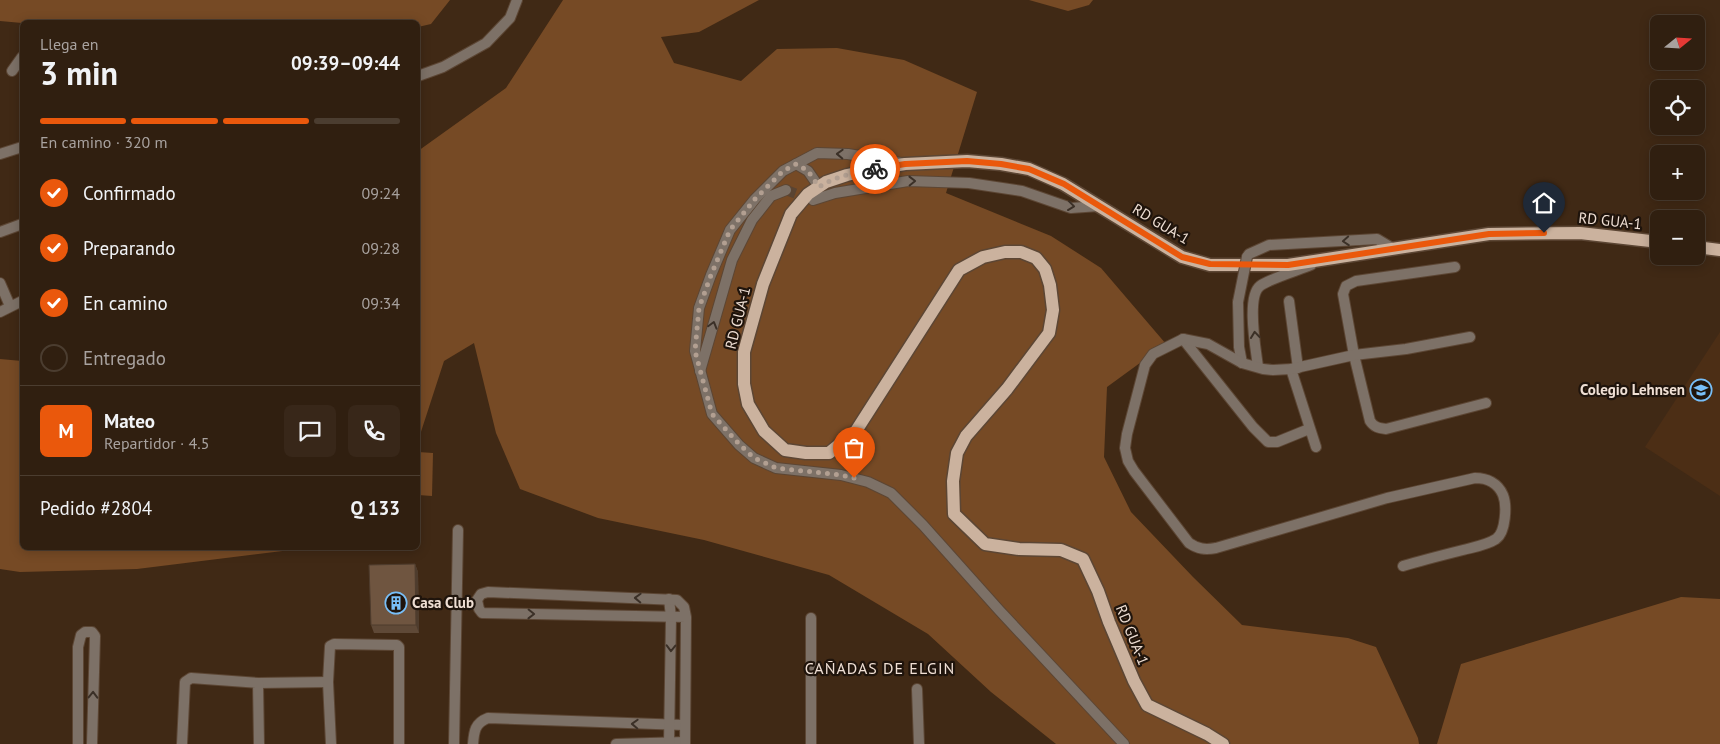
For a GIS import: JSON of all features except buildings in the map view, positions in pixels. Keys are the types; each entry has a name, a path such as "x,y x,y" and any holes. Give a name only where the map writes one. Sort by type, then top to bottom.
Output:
{"main road":[{"name":"RD GUA-1","path":"1223,744 1148,705 1134,681 1108,622 1098,591 1082,559 1061,550 1019,549 984,544 954,514 953,481 957,453 966,436 1007,389 1048,333 1053,310 1050,285 1045,269 1036,258 1021,252 1005,252 983,257 959,270 856,431 829,453 806,453 785,450 764,431 748,404 744,384 744,352 763,284 791,214 808,194 826,182 847,175 905,164 967,161 1029,169 1064,184 1182,257 1210,264 1288,265 1489,234 1580,233 1650,241"},
{"path":"1705,248 1720,250"}],"street":[{"path":"420,75 443,67 486,43 510,18 517,0"},
{"path":"12,71 20,60"},
{"path":"0,154 20,148"},
{"path":"905,164 848,154 817,153 783,171 755,199 730,230 699,308 695,351 712,414 754,458 776,468 841,475 868,482 891,493 923,525 1124,744"},
{"path":"796,164 808,171 819,187"},
{"path":"813,200 836,193 908,181 969,183 1022,191 1071,208 1099,206"},
{"path":"700,372 732,260 752,220 771,196 786,190"},
{"path":"0,232 20,225"},
{"path":"1242,363 1238,302 1249,254 1269,246 1377,239 1392,248"},
{"path":"1258,367 1253,310 1253,302 1257,290 1265,284 1324,260"},
{"path":"1455,267 1356,281 1346,286 1343,294 1354,355 1370,420 1374,426 1379,428 1386,428 1486,403"},
{"path":"0,283 10,306"},
{"path":"1289,302 1295,369 1309,430 1316,447"},
{"path":"0,312 20,303"},
{"path":"1403,566 1484,544 1498,538 1503,529 1505,504 1504,497 1498,487 1487,479 1475,478 1387,498 1216,548 1202,549 1189,543 1134,472 1128,461 1125,448 1127,434 1145,365 1153,354 1183,339 1208,344 1242,363 1273,370 1295,369 1354,355 1406,349 1470,337"},
{"path":"1183,339 1253,427 1268,442 1277,442 1309,430"},
{"path":"454,744 458,530"},
{"path":"616,744 685,743 686,617 684,607 677,600 670,599 488,592 481,594 477,600 482,613 686,617"},
{"path":"669,743 670,599"},
{"path":"811,618 811,744"},
{"path":"78,744 78,647 81,635 89,631 95,636 92,744"},
{"path":"331,744 328,682 330,646 332,645 397,645 399,651 399,744"},
{"path":"182,744 185,682 191,678 258,684 328,682"},
{"path":"258,684 259,744"},
{"path":"917,689 919,744"},
{"path":"473,744 476,726 488,718 684,725"}],"shaded area":[{"path":"0,0 450,0 431,24 420,27 420,20 20,20 20,23 0,21"},
{"path":"563,0 759,0 699,32 661,37 674,63 741,81 777,49 837,48 904,60 977,92 946,193 1051,236 1101,268 1166,344 1107,387 1104,457 1131,512 1242,625 1348,638 1376,647 1418,738 1419,744 1056,744 991,692 928,634 829,575 704,540 598,518 520,489 496,433 474,343 444,361 420,435 420,150 506,88"},
{"path":"1029,0 1093,0 1089,5 1068,11"},
{"name":"Colegio Lehnsen","path":"1720,332 1720,496 1645,447"},
{"path":"0,359 20,361 20,550 291,550 137,569 20,572 0,569"},
{"path":"420,452 433,453 432,496 420,495"},
{"path":"1681,597 1720,599 1720,744 1437,744 1461,664"}],"tunnel":[{"path":"786,190 810,199"}],"way so far":[{"path":"854,478 776,468 754,458 712,414 695,351 699,308 711,275 730,230 755,199 783,171 796,164 808,171 819,187 826,182 847,175 875,169"}],"place":[{"name":"Colegio Lehnsen","path":"1701,390"},
{"name":"Casa Club","path":"396,603"}],"district":[{"name":"CAÑADAS DE ELGIN","path":"880,668"}],"route":[{"path":"875,169 905,164 967,161 1029,169 1064,184 1182,257 1210,264 1236,266 1288,265 1489,234 1544,233"}]}
